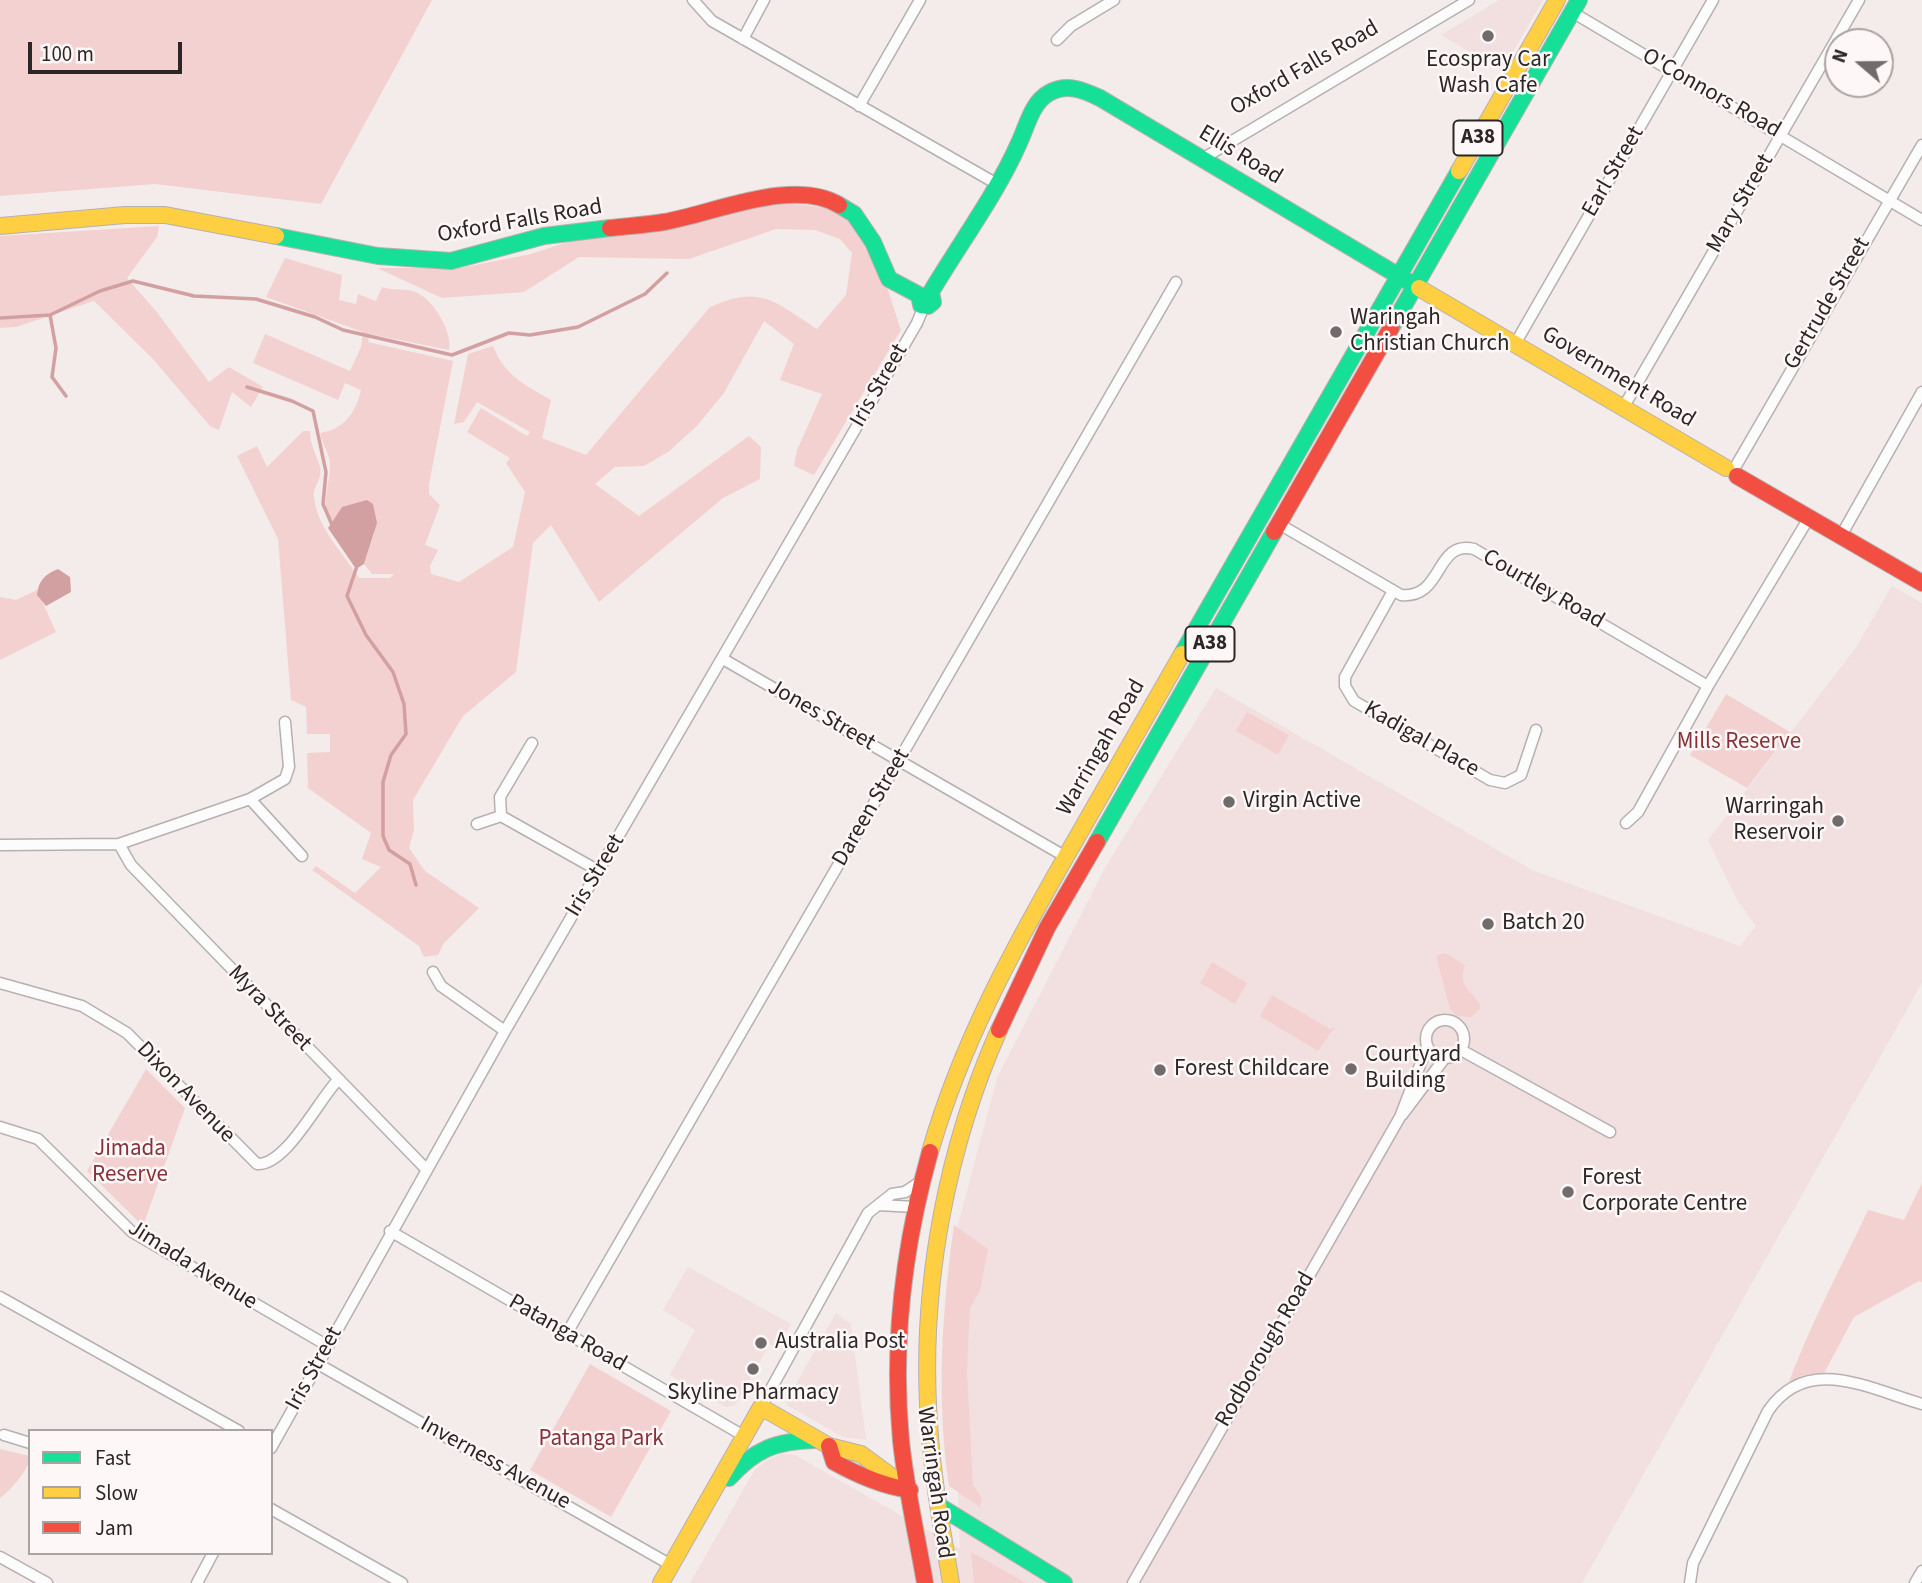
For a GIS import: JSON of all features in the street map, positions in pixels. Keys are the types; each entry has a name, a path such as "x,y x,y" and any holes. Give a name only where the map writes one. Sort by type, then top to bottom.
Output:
{"main road":[{"name":"Warringah Road","path":"925,1583 901,1439 899,1343 902,1294 920,1182 937,1124 970,1035 998,976 1557,0"},
{"name":"Warringah Road","path":"951,1583 939,1506 927,1379 932,1283 948,1183 980,1073 1037,948 1575,6"},
{"name":"Ellis Road","path":"997,184 1036,104 1055,90 1078,88 1100,98 1415,285"},
{"path":"925,298 997,184"},
{"name":"Oxford Falls Road","path":"0,226 125,215 165,215 378,256 416,261 451,261 544,236 665,222 749,201 803,195 834,202 854,214 873,242 889,279 925,298"},
{"name":"Government Road","path":"1415,285 1623,408 1733,469 1922,583"},
{"path":"661,1583 761,1407 823,1443"},
{"path":"704,1508 744,1461 762,1446 778,1440 840,1445 887,1470 910,1490 1064,1583"}],"street":[{"path":"693,0 712,22 997,184"},
{"path":"743,39 764,0"},
{"path":"859,106 920,0"},
{"path":"1057,40 1070,26 1114,0"},
{"name":"Oxford Falls Road","path":"1202,159 1469,0"},
{"name":"Earl Street","path":"1515,344 1713,0"},
{"name":"Mary Street","path":"1623,408 1859,0"},
{"name":"O'Connors Road","path":"1575,6 1672,72 1781,134 1922,220"},
{"name":"Gertrude Street","path":"1733,469 1922,145"},
{"name":"Dareen Street","path":"567,1334 1176,282"},
{"name":"Iris Street","path":"273,1444 390,1231 723,659 925,298"},
{"path":"1842,534 1922,392"},
{"path":"1626,823 1638,812 1708,686 1810,516"},
{"path":"1279,524 1394,591"},
{"name":"Courtley Road","path":"1394,591 1401,595 1418,594 1427,589 1449,555 1463,548 1474,549 1708,686"},
{"name":"Kadigal Place","path":"1394,591 1345,677 1345,686 1354,701 1490,780 1504,783 1521,775 1536,730"},
{"name":"Jones Street","path":"723,659 1066,857"},
{"path":"0,845 119,844 250,799 285,779 289,768 285,722"},
{"path":"501,816 500,797 532,743"},
{"path":"250,799 302,856"},
{"path":"477,824 501,816 599,871"},
{"name":"Myra Street","path":"119,844 131,865 426,1169"},
{"path":"433,972 441,986 505,1031"},
{"name":"Dixon Avenue","path":"0,983 82,1006 127,1033 257,1164 268,1164 306,1126 326,1093 338,1080"},
{"path":"1443,1020 1457,1024 1462,1030 1461,1050 1454,1056 1444,1059 1434,1055 1427,1047 1425,1037 1429,1028 1443,1020"},
{"name":"Rodborough Road","path":"1133,1583 1400,1117 1427,1047"},
{"path":"1461,1050 1609,1132"},
{"name":"Rodborough Road","path":"1400,1117 1444,1059"},
{"name":"Jimada Avenue","path":"0,1127 38,1139 132,1233 328,1346"},
{"path":"761,1407 858,1228 878,1205 892,1194 905,1192 920,1182"},
{"path":"878,1205 915,1207"},
{"name":"Patanga Road","path":"390,1231 744,1436"},
{"path":"0,1297 235,1429"},
{"name":"Inverness Avenue","path":"318,1364 671,1565"},
{"path":"1690,1583 1693,1563 1768,1411 1780,1394 1809,1378 1835,1379 1922,1404"},
{"path":"5,1435 28,1442"},
{"path":"273,1510 402,1583"},
{"path":"197,1583 212,1555"},
{"path":"0,1557 47,1583"},
{"path":"1916,1583 1922,1571"}],"shaded area":[{"name":"Ecospray Car Wash Cafe","path":"1499,0 1543,0 1502,71 1441,35"},
{"path":"367,500 373,504 377,523 364,564 356,569 328,528 342,507"},
{"path":"58,569 70,577 71,592 46,606 37,595 39,586 46,576"},
{"path":"1892,586 1922,603 1922,983 1582,1583 690,1583 754,1471 767,1460 782,1454 795,1455 960,1549 950,1255 997,1078 1106,866 1216,688 1532,870 1740,946 1756,926 1737,900 1708,840 1855,649"},
{"path":"688,1267 791,1324 777,1348 770,1344 735,1405 726,1407 670,1375 695,1330 663,1310"},
{"path":"836,1313 851,1324 866,1440 843,1437 786,1402"}],"green space":[{"path":"0,0 432,0 321,204 155,184 0,196"},
{"path":"783,203 824,208 849,220 870,247 901,330 814,475 794,466 797,450 822,394 780,380 794,344 764,321 724,393 696,427 668,452 644,466 615,467 595,484 639,516 749,436 761,447 760,479 723,498 599,602 551,525 533,543 516,672 463,716 413,800 414,830 409,848 425,871 479,908 444,943 438,955 424,957 419,946 312,870 316,866 355,893 381,867 362,859 371,833 308,788 307,753 330,752 330,734 307,734 306,707 291,700 278,539 237,456 257,446 267,467 303,431 310,431 321,471 314,498 320,520 359,578 390,578 394,574 372,574 364,564 374,534 342,507 333,521 326,509 330,461 320,433 335,428 347,419 356,406 361,390 345,383 338,400 253,363 265,334 350,371 361,347 363,332 266,297 285,258 342,275 339,300 356,304 358,294 376,301 382,287 407,290 422,295 440,316 448,334 449,350 370,334 368,342 453,361 429,484 429,494 440,505 425,545 438,550 430,566 431,574 459,582 513,547 525,492 506,463 510,458 467,432 481,408 527,436 530,432 477,402 464,422 454,424 468,354 493,346 509,372 551,400 542,438 586,455 710,307 742,297 767,299 817,329 846,295 852,253 840,239 815,230 776,229 689,259 579,257 524,292 442,298 377,268 460,268 531,254 582,237 655,232 715,215"},
{"path":"159,226 157,237 127,278 156,311 209,382 229,367 263,387 251,407 232,392 219,430 210,426 152,358 94,301 16,327 0,328 0,236"},
{"path":"37,590 56,632 0,660 0,597 16,600"},
{"name":"Mills Reserve","path":"1726,694 1790,732 1747,788 1690,755"},
{"path":"1247,712 1289,735 1278,755 1236,731"},
{"path":"1445,953 1465,965 1464,982 1480,1004 1480,1009 1471,1017 1457,1016 1450,1009 1436,956"},
{"path":"1212,962 1247,983 1235,1004 1200,983"},
{"path":"1272,995 1330,1029 1335,1027 1318,1051 1260,1016"},
{"name":"Jimada Reserve","path":"146,1069 185,1108 143,1226 87,1171"},
{"path":"1922,1183 1922,1282 1919,1281 1854,1317 1821,1379 1786,1390 1814,1322 1868,1210 1904,1220"},
{"path":"954,1225 988,1249 980,1290 970,1308 967,1372 973,1485 982,1498 980,1507 949,1486 945,1453 942,1355"},
{"name":"Patanga Park","path":"590,1364 671,1411 611,1517 530,1470"},
{"path":"0,1449 28,1456 23,1474 0,1498"},
{"path":"971,1552 1026,1583 974,1583"}],"waterway":[{"path":"0,318 50,315 100,291 133,281 194,296 256,299 315,317 343,330 452,355 509,333 530,335 578,327 645,294 667,273"},
{"path":"50,315 56,348 52,377 66,396"},
{"path":"247,387 292,401 313,411 326,472 323,504 333,527"},
{"path":"357,566 347,596 366,635 393,672 404,704 406,734 391,755 383,782 383,836 389,850 410,864 416,885"}],"traffic: fast":[{"path":"1391,328 1579,0"},
{"path":"931,292 1000,181 1034,108 1043,97 1062,88 1081,90 1100,98 1419,288"},
{"path":"1182,654 1459,171"},
{"path":"839,205 854,214 873,242 889,279 919,295"},
{"path":"276,236 378,256 451,261 544,236 610,228"},
{"path":"919,295 921,305 928,306 933,302 931,292"},
{"path":"1097,842 1274,532"},
{"path":"729,1478 748,1460 767,1448 789,1442 815,1440"},
{"path":"939,1506 1064,1583"}],"traffic: slow":[{"path":"1459,171 1557,0"},
{"path":"0,226 125,215 165,215 276,236"},
{"path":"1419,288 1726,468"},
{"path":"930,1152 957,1073 1008,961 1182,654"},
{"path":"951,1583 936,1494 929,1426 929,1309 942,1213 953,1166 981,1074 999,1030"},
{"path":"661,1583 761,1407 829,1446 861,1454 910,1490"}],"traffic: jam":[{"path":"610,228 664,222 776,196 820,197 839,205"},
{"path":"1274,532 1391,328"},
{"path":"1737,476 1922,583"},
{"path":"999,1030 1047,928 1097,842"},
{"path":"925,1583 903,1459 898,1368 907,1259 930,1152"},
{"path":"829,1446 834,1462 870,1479 910,1490"}],"place":[{"name":"Ecospray Car Wash Cafe","path":"1488,36"},
{"name":"Waringah Christian Church","path":"1336,332"},
{"name":"Virgin Active","path":"1229,802"},
{"name":"Warringah Reservoir","path":"1838,821"},
{"name":"Batch 20","path":"1488,924"},
{"name":"Courtyard Building","path":"1351,1069"},
{"name":"Forest Childcare","path":"1160,1070"},
{"name":"Forest Corporate Centre","path":"1568,1192"},
{"name":"Australia Post","path":"761,1343"},
{"name":"Skyline Pharmacy","path":"753,1369"}]}
